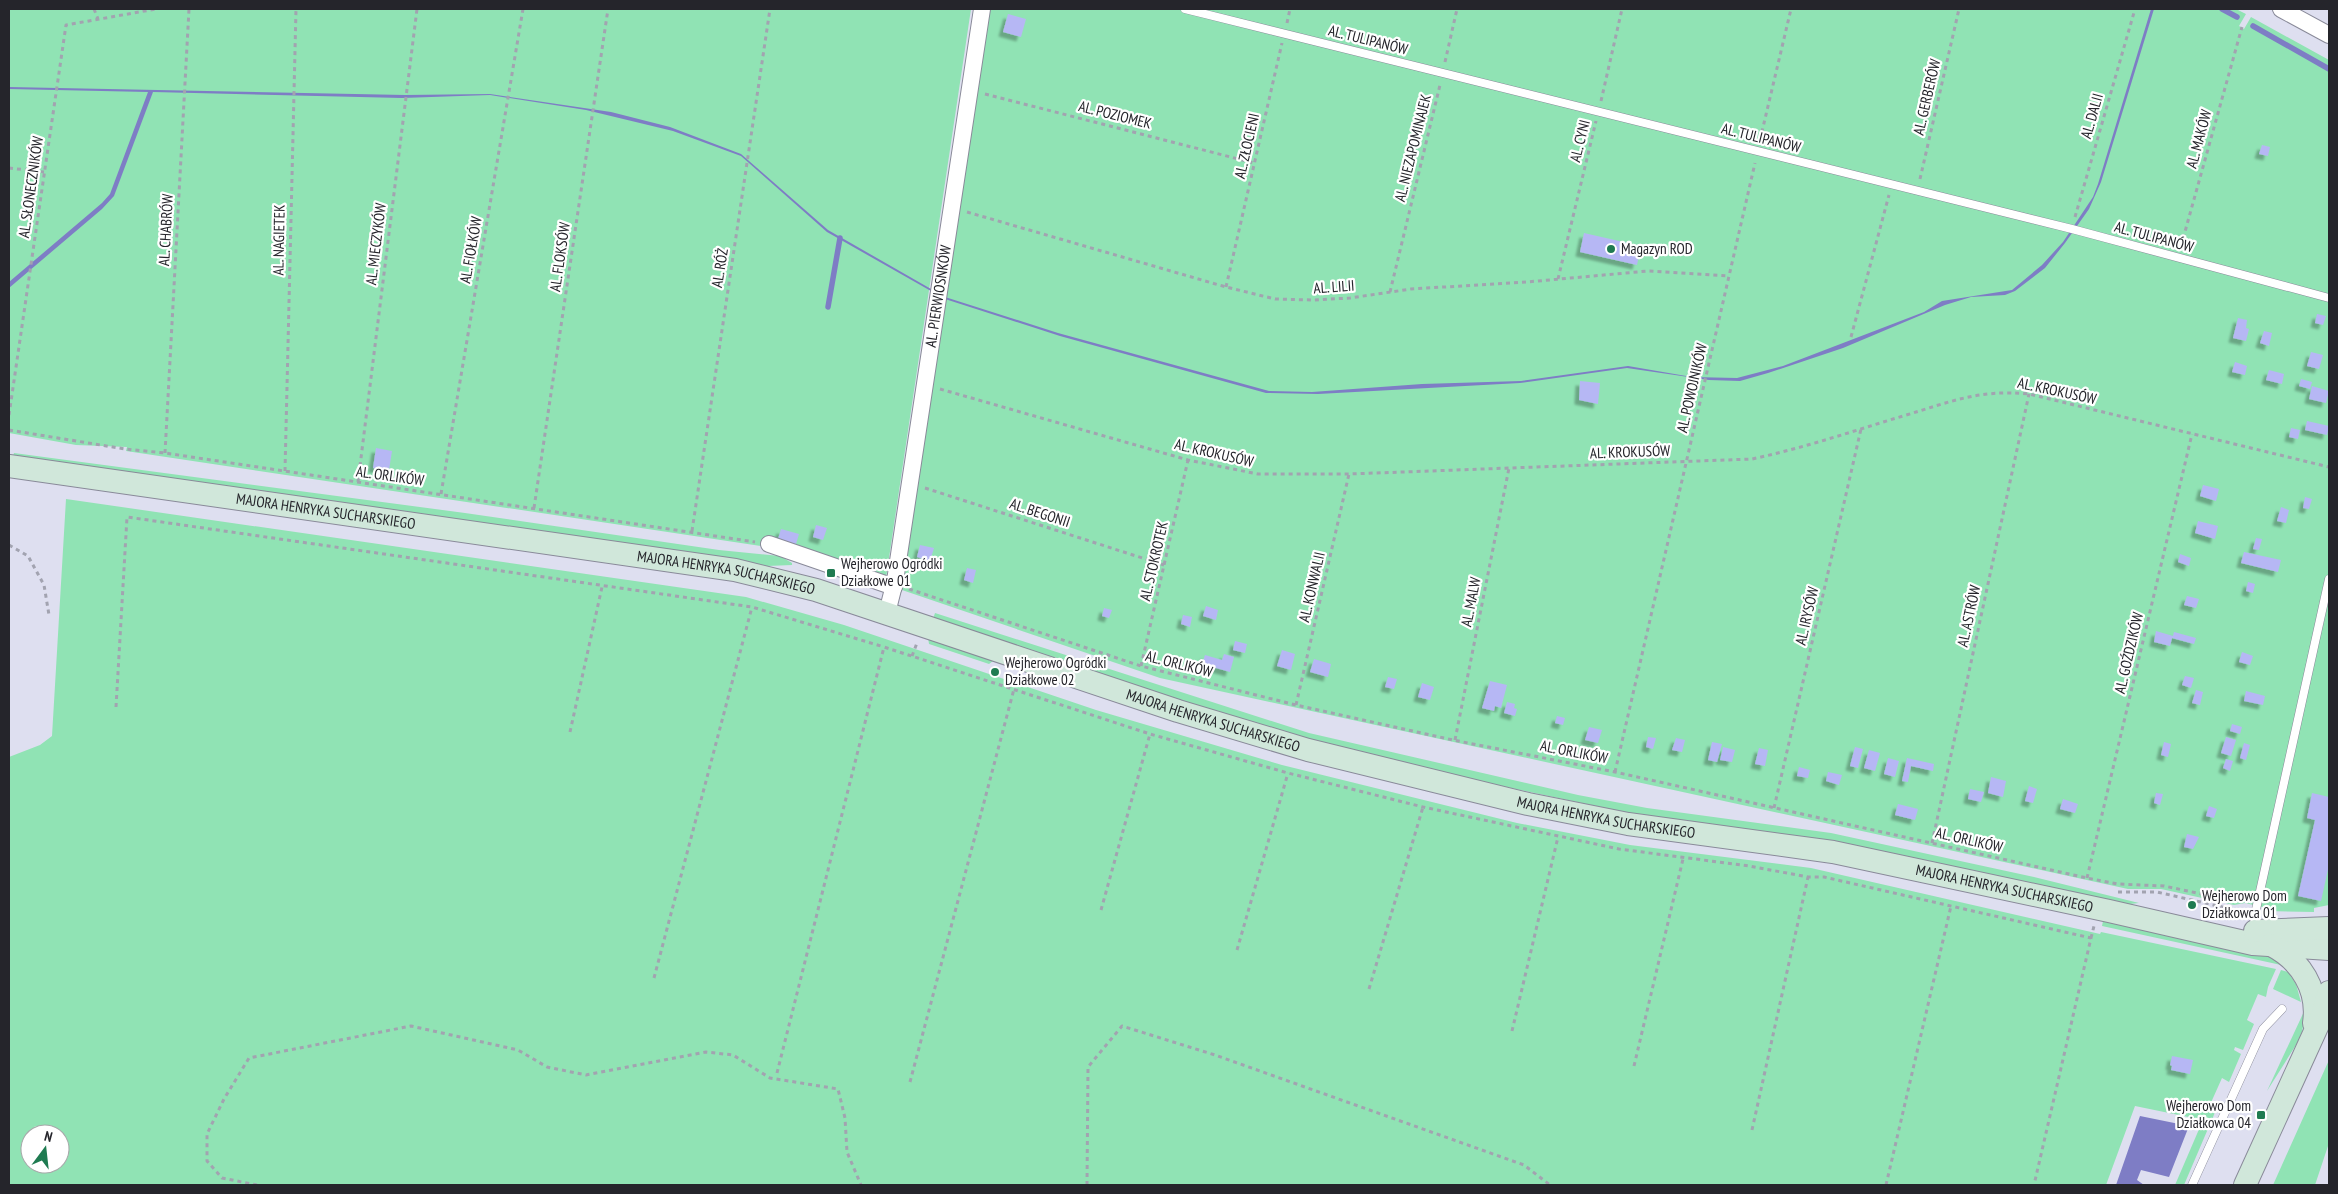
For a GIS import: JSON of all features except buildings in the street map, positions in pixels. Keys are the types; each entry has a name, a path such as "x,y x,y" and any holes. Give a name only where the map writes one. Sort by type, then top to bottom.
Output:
{"street":[{"name":"AL. PIERWIOSNKÓW","path":"887,613 894,586 982,9"},
{"path":"2281,9 2329,35"},
{"name":"MAJORA HENRYKA SUCHARSKIEGO","path":"9,466 735,570 816,590 1178,711 1308,750 1508,799 1628,824 1833,852 2253,944 2260,930"},
{"path":"768,544 894,586"},
{"name":"MAJORA HENRYKA SUCHARSKIEGO","path":"2260,930 2329,928"},
{"path":"2260,930 2294,961 2308,982 2321,1020"},
{"name":"MAJORA HENRYKA SUCHARSKIEGO","path":"2260,930 2329,949"},
{"path":"2245,1185 2321,1020 2329,992"}],"lane":[{"name":"AL. TULIPANÓW","path":"1185,9 2072,229 2329,298"},
{"path":"2260,930 2258,899 2329,579"},
{"path":"2192,1185 2262,1029 2282,1009"}],"path":[{"path":"94,9 98,19"},
{"name":"AL. SŁONECZNIKÓW","path":"9,415 66,25 156,9"},
{"name":"AL. CHABRÓW","path":"165,453 189,9"},
{"name":"AL. NAGIETEK","path":"285,471 296,9"},
{"name":"AL. MIECZYKÓW","path":"358,482 417,9"},
{"name":"AL. FIOŁKÓW","path":"440,494 523,9"},
{"name":"AL. FLOKSÓW","path":"534,508 608,9"},
{"name":"AL. RÓŻ","path":"692,532 770,9"},
{"name":"AL. ZŁOCIENI","path":"1226,287 1290,9"},
{"name":"AL. NIEZAPOMINAJEK","path":"1390,292 1457,9"},
{"name":"AL. CYNI","path":"1558,279 1622,9"},
{"name":"AL. POWOJNIKÓW","path":"1615,772 1791,9"},
{"name":"AL. GERBERÓW","path":"1917,191 1959,9"},
{"name":"AL. DALII","path":"2072,229 2135,9"},
{"name":"AL. MAKÓW","path":"2178,258 2242,27"},
{"name":"AL. POZIOMEK","path":"970,90 1254,163"},
{"path":"9,168 44,172"},
{"path":"1851,337 1892,185"},
{"name":"AL. LILII","path":"952,208 1226,287 1275,299 1313,300 1648,271 1729,276"},
{"name":"AL. KROKUSÓW","path":"925,385 1188,460 1258,474 1349,474 1752,459 1799,449 1967,396 1988,393 2029,394 2329,467"},
{"name":"AL. ASTRÓW","path":"1932,843 2029,394"},
{"name":"AL. IRYSÓW","path":"1774,808 1861,429"},
{"name":"AL. ORLIKÓW","path":"9,430 125,449 165,453 768,544"},
{"name":"AL. GOŹDZIKÓW","path":"2088,878 2192,434"},
{"name":"AL. STOKROTEK","path":"1141,666 1188,460"},
{"name":"AL. MALW","path":"1455,740 1509,468"},
{"name":"AL. KONWALII","path":"1296,705 1349,474"},
{"name":"AL. BEGONII","path":"910,483 1164,565"},
{"path":"116,707 127,517 602,587 752,607 884,647 1150,734 1288,773 1423,807 1558,837 1683,859 1749,866 1808,877 1824,877 2092,938 2034,1185"},
{"path":"9,545 28,556 44,585 49,615"},
{"name":"AL. ORLIKÓW","path":"894,586 1141,666 1296,705 1455,740 1615,772 2088,878 2118,884 2164,886 2235,901 2258,899"},
{"path":"570,732 602,587"},
{"path":"654,978 752,607"},
{"path":"912,656 916,643 920,642"},
{"path":"777,1074 884,647"},
{"path":"910,1082 1014,689"},
{"path":"1100,910 1150,734"},
{"path":"1237,950 1288,773"},
{"path":"1369,989 1423,807"},
{"path":"1512,1031 1558,837"},
{"path":"1634,1066 1683,859"},
{"path":"1752,1130 1808,877"},
{"path":"2114,892 2157,892 2260,930"},
{"path":"1886,1185 1951,906"},
{"path":"257,1185 222,1178 207,1161 207,1134 224,1099 249,1058 411,1026 518,1050 547,1067 586,1075 706,1052 733,1055 770,1078 838,1089 845,1118 847,1152 861,1185"},
{"path":"1087,1185 1088,1067 1122,1026 1215,1055 1524,1165 1550,1185"}],"green space":[{"path":"9,9 971,9 886,578 768,547 126,451 127,447 76,445 9,433"},
{"path":"988,9 2236,9 2246,14 2239,26 2244,29 2251,17 2329,60 2329,905 2314,908 2314,912 2267,911 2266,908 2245,903 2234,905 2161,889 2128,889 1160,678 902,590 904,584 901,583"},
{"path":"14,453 465,513 719,550 780,556 792,563 792,565 767,566 13,456"},
{"path":"66,499 746,597 844,625 1096,710 1282,765 1517,823 1630,845 1811,868 2100,934 2101,932 2276,969 2266,997 2258,994 2247,1020 2254,1024 2243,1050 2235,1047 2234,1050 2241,1054 2229,1082 2222,1078 2209,1107 2216,1110 2184,1185 2175,1185 2203,1120 2135,1106 2106,1185 9,1185 9,757 40,745 52,736"},
{"path":"935,613 1309,733 1578,795 1647,808 1831,833 2034,877 2139,903 2121,905 1716,830 1514,789 1414,766 1266,728 1170,699 933,619"},
{"path":"928,637 993,661 989,664 929,644"},
{"path":"2103,921 2257,949 2290,967 2102,926"},
{"path":"2281,970 2288,972 2296,984 2301,1002 2273,989"},
{"path":"2307,1005 2301,1037 2267,1091"},
{"path":"2329,1060 2329,1143 2315,1185 2273,1185"}],"shaded area":[{"path":"2151,9 2154,9 2101,182 2089,209 2045,268 2015,291 2005,295 1971,297 1945,305 1843,348 1740,381 1709,380 1627,368 1520,383 1318,394 1266,393 1060,336 945,299 827,232 741,156 673,131 586,110 490,95 402,98 153,92 114,196 102,209 9,288 9,282 102,203 110,194 148,92 9,89 9,87 405,95 490,94 611,112 670,127 741,154 828,230 945,297 1058,333 1269,391 1312,392 1422,384 1521,381 1628,366 1692,377 1737,378 1783,366 1924,312 1942,301 2012,290 2042,265 2063,242 2093,197"},
{"path":"2140,1116 2189,1126 2169,1177 2141,1170 2137,1180 2144,1185 2116,1185"}],"waterway":[{"path":"2222,9 2237,17"},
{"path":"2253,26 2329,69"},
{"path":"828,307 840,238"}],"place":[{"name":"Magazyn ROD","path":"1611,249"},
{"name":"Wejherowo Ogródki Działkowe 01","path":"831,573"},
{"name":"Wejherowo Ogródki Działkowe 02","path":"995,672"},
{"name":"Wejherowo Dom Działkowca 01","path":"2192,905"},
{"name":"Wejherowo Dom Działkowca 04","path":"2261,1115"}]}
